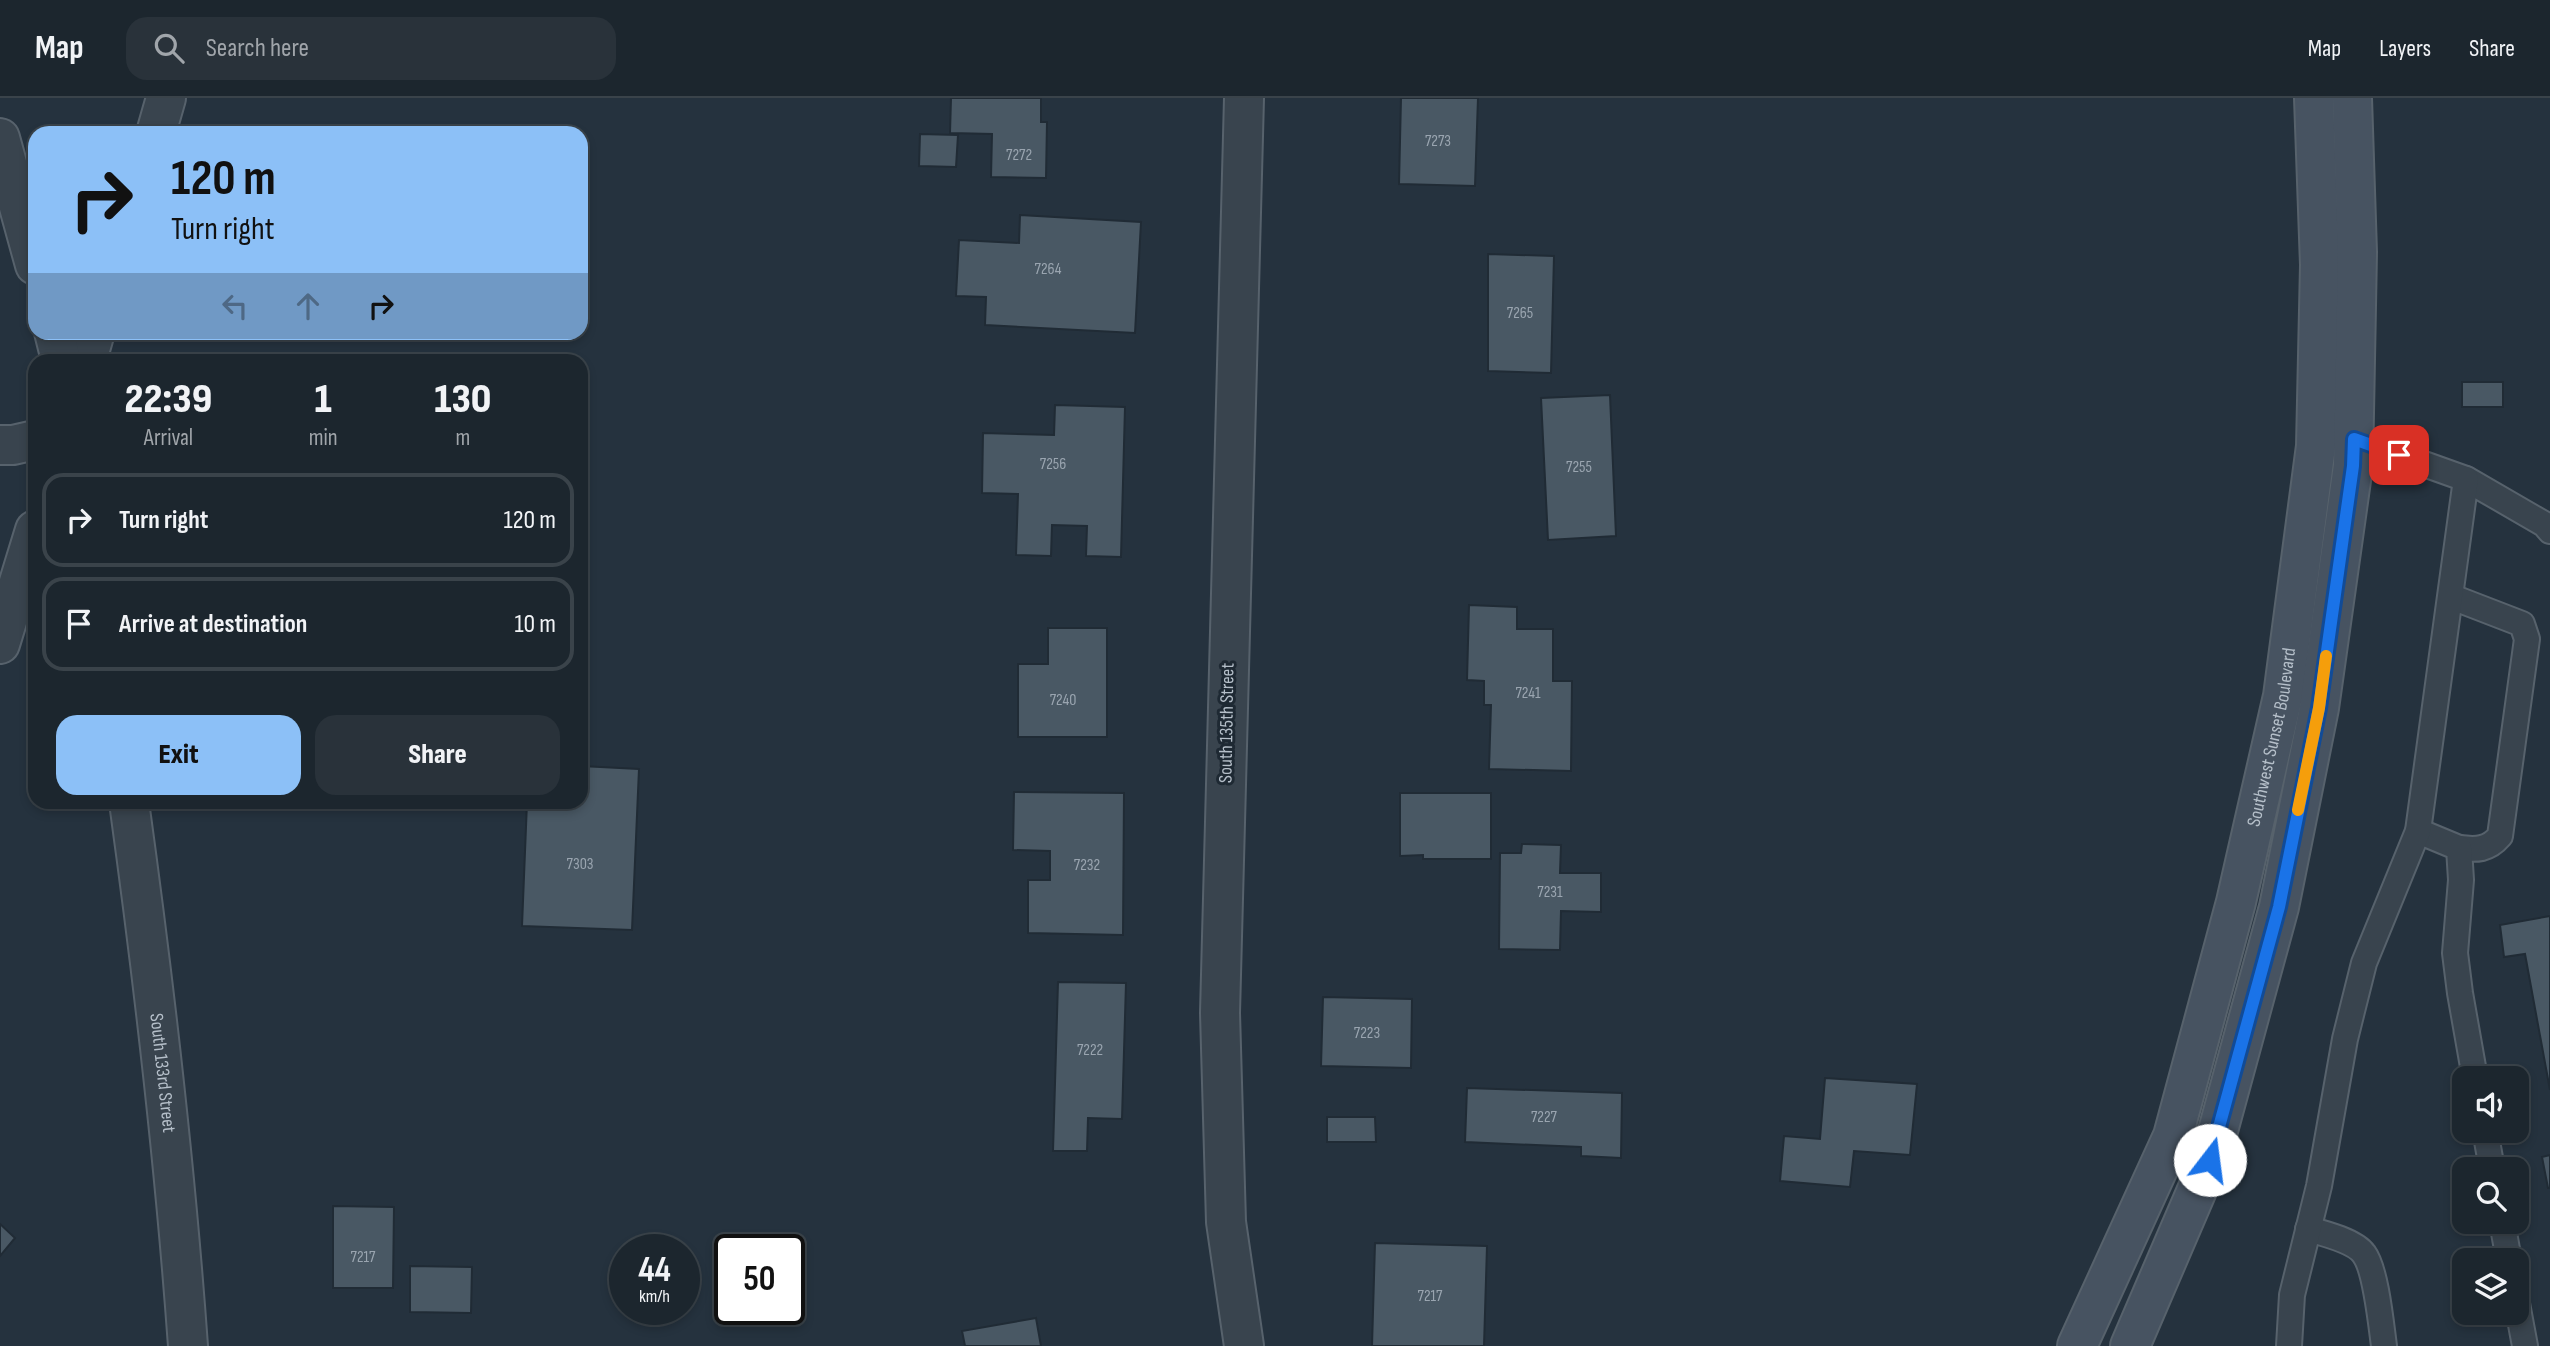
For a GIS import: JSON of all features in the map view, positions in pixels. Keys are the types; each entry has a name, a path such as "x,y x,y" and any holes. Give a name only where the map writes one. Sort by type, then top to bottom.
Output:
{"main road":[{"name":"Southwest Sunset Boulevard","path":"2077,1346 2173,1136 2236,902 2283,696 2316,446 2320,264 2314,98"},
{"name":"Southwest Sunset Boulevard","path":"2130,1346 2210,1160 2279,907 2319,708 2353,466 2357,252 2352,98"}],"street":[{"path":"158,126 166,98"},
{"name":"South 135th Street","path":"1244,98 1220,1013 1226,1222 1244,1346"},
{"path":"0,138 28,240"},
{"path":"0,445 28,441"},
{"path":"0,644 28,553"},
{"name":"South 133rd Street","path":"130,809 152,972 180,1234 188,1346"}],"lane":[{"path":"2354,439 2466,479 2544,524 2550,531"},
{"path":"2289,1346 2292,1295 2319,1186 2346,1040 2364,964 2418,831 2466,479"},
{"path":"2418,831 2459,848 2479,850 2492,845 2500,836 2527,639 2522,624 2452,597"},
{"path":"2459,848 2461,880 2455,953 2459,993 2473,1066"},
{"path":"2308,1229 2343,1240 2364,1253 2376,1289 2384,1346"},
{"path":"2521,1325 2525,1346"}],"building":[{"path":"951,98 1041,98 1041,122 1047,122 1046,178 991,177 992,134 950,133"},
{"path":"1401,98 1478,98 1475,186 1399,184"},
{"path":"920,134 958,135 956,167 919,166"},
{"path":"1020,215 1141,222 1135,333 985,325 986,297 956,296 959,240 1019,243"},
{"path":"1488,254 1554,256 1551,373 1488,371"},
{"path":"2462,382 2503,382 2503,407 2462,407"},
{"path":"1610,395 1616,536 1548,540 1541,398"},
{"path":"1055,405 1125,407 1121,557 1086,556 1087,526 1052,525 1051,556 1016,555 1018,494 982,493 983,433 1054,435"},
{"path":"1469,605 1517,607 1517,629 1553,629 1553,681 1572,681 1571,771 1489,769 1491,705 1484,705 1484,681 1467,680"},
{"path":"1048,628 1107,628 1107,737 1018,737 1018,664 1048,664"},
{"path":"588,766 639,769 632,930 522,926 527,809 588,809"},
{"path":"1014,792 1124,793 1123,935 1028,933 1028,880 1050,880 1050,851 1013,850"},
{"path":"1400,793 1491,793 1491,859 1423,859 1423,855 1400,856"},
{"path":"1522,844 1561,845 1560,873 1601,873 1601,912 1561,911 1560,950 1499,949 1500,853 1521,853"},
{"path":"2550,916 2550,1090 2525,954 2504,957 2500,925"},
{"path":"1058,982 1126,983 1122,1119 1088,1118 1087,1151 1053,1151"},
{"path":"1323,997 1412,999 1411,1068 1321,1066"},
{"path":"1825,1078 1917,1084 1910,1155 1854,1151 1850,1187 1780,1181 1784,1136 1820,1139"},
{"path":"1467,1088 1622,1093 1621,1158 1581,1156 1581,1147 1465,1142"},
{"path":"1327,1117 1375,1117 1376,1142 1327,1142"},
{"path":"2550,1155 2550,1188 2548,1188 2542,1157"},
{"path":"333,1206 394,1207 393,1288 333,1288"},
{"path":"0,1224 15,1238 0,1256"},
{"path":"1375,1243 1487,1246 1484,1346 1372,1346"},
{"path":"410,1266 472,1267 471,1313 410,1312"},
{"path":"1036,1318 1041,1346 965,1346 962,1331"}],"slow traffic":[{"path":"2298,810 2319,708 2326,656"}],"route":[{"path":"2210,1160 2279,907 2319,708 2353,466 2354,439 2399,455"}]}
